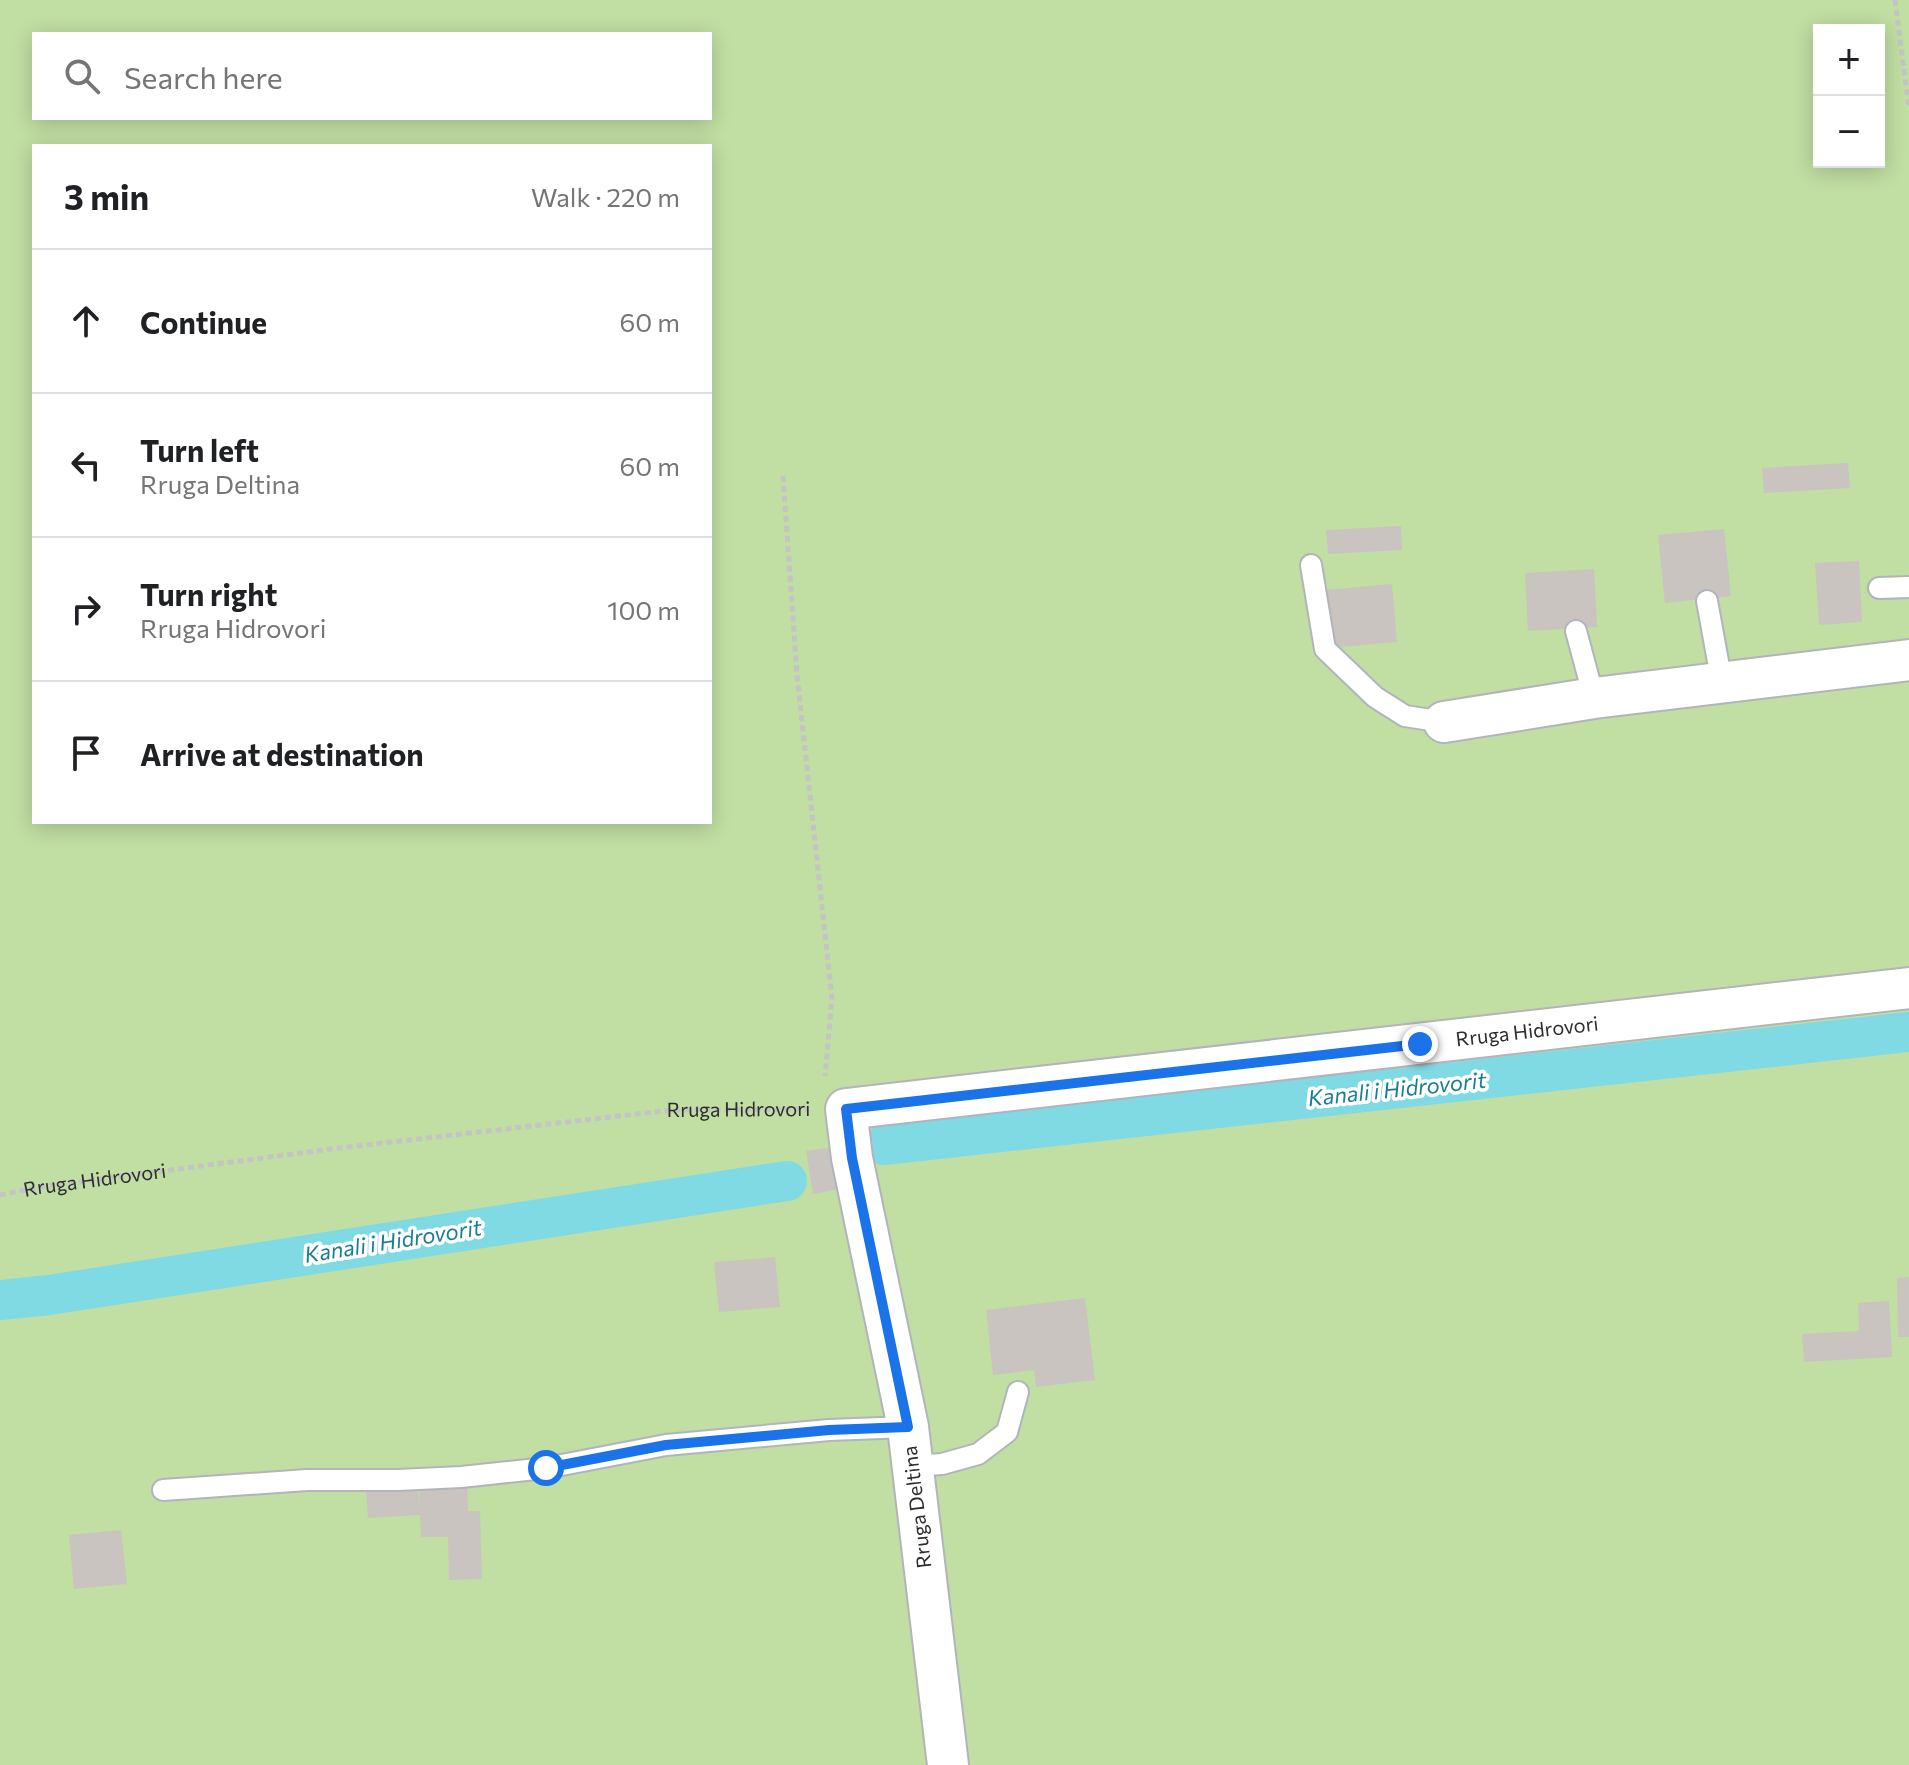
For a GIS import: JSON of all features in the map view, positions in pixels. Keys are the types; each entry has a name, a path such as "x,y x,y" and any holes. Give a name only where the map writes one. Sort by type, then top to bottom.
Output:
{"street":[{"path":"1444,722 1594,698 1909,660"},
{"name":"Rruga Hidrovori","path":"831,1109 1909,988"},
{"name":"Rruga Deltina","path":"831,1109 852,1158 908,1427 948,1765"}],"lane":[{"path":"1311,565 1325,649 1375,697 1405,716 1444,722"},
{"path":"1879,588 1909,587"},
{"path":"1707,601 1719,667 1727,683"},
{"path":"1576,631 1594,698"},
{"path":"913,1466 942,1464 978,1454 1007,1432 1018,1392"},
{"path":"163,1490 307,1480 461,1477 546,1468 666,1445 829,1430 908,1427"}],"path":[{"path":"1895,0 1909,108"},
{"path":"783,476 797,675 832,999 826,1071 831,1109"},
{"name":"Rruga Hidrovori","path":"0,1195 40,1187 339,1148 672,1110 831,1109"}],"green space":[{"path":"0,0 1909,0 1909,1765 0,1765"}],"building":[{"path":"1848,463 1850,488 1764,493 1762,468"},
{"path":"1401,526 1402,550 1328,554 1326,530"},
{"path":"1724,529 1731,596 1665,603 1658,535"},
{"path":"1859,561 1862,622 1819,625 1815,563"},
{"path":"1594,569 1597,627 1528,631 1525,573"},
{"path":"1392,584 1397,642 1329,648 1324,590"},
{"path":"834,1147 840,1189 813,1194 806,1151"},
{"path":"775,1257 780,1307 719,1312 714,1262"},
{"path":"1909,1277 1909,1337 1898,1337 1897,1278"},
{"path":"1085,1298 1095,1380 1036,1387 1034,1370 993,1375 986,1310"},
{"path":"1889,1301 1892,1357 1804,1362 1802,1334 1859,1331 1858,1303"},
{"path":"467,1483 468,1511 480,1511 482,1579 449,1580 448,1537 421,1537 420,1515 368,1518 366,1490 417,1486 420,1504 419,1484"},
{"path":"121,1530 127,1584 74,1589 69,1535"}],"waterway":[{"name":"Kanali i Hidrovorit","path":"884,1145 1909,1032"},
{"name":"Kanali i Hidrovorit","path":"0,1300 787,1181"}],"route":[{"path":"546,1468 666,1445 829,1430 908,1427 852,1158 846,1109 1420,1044"}]}
